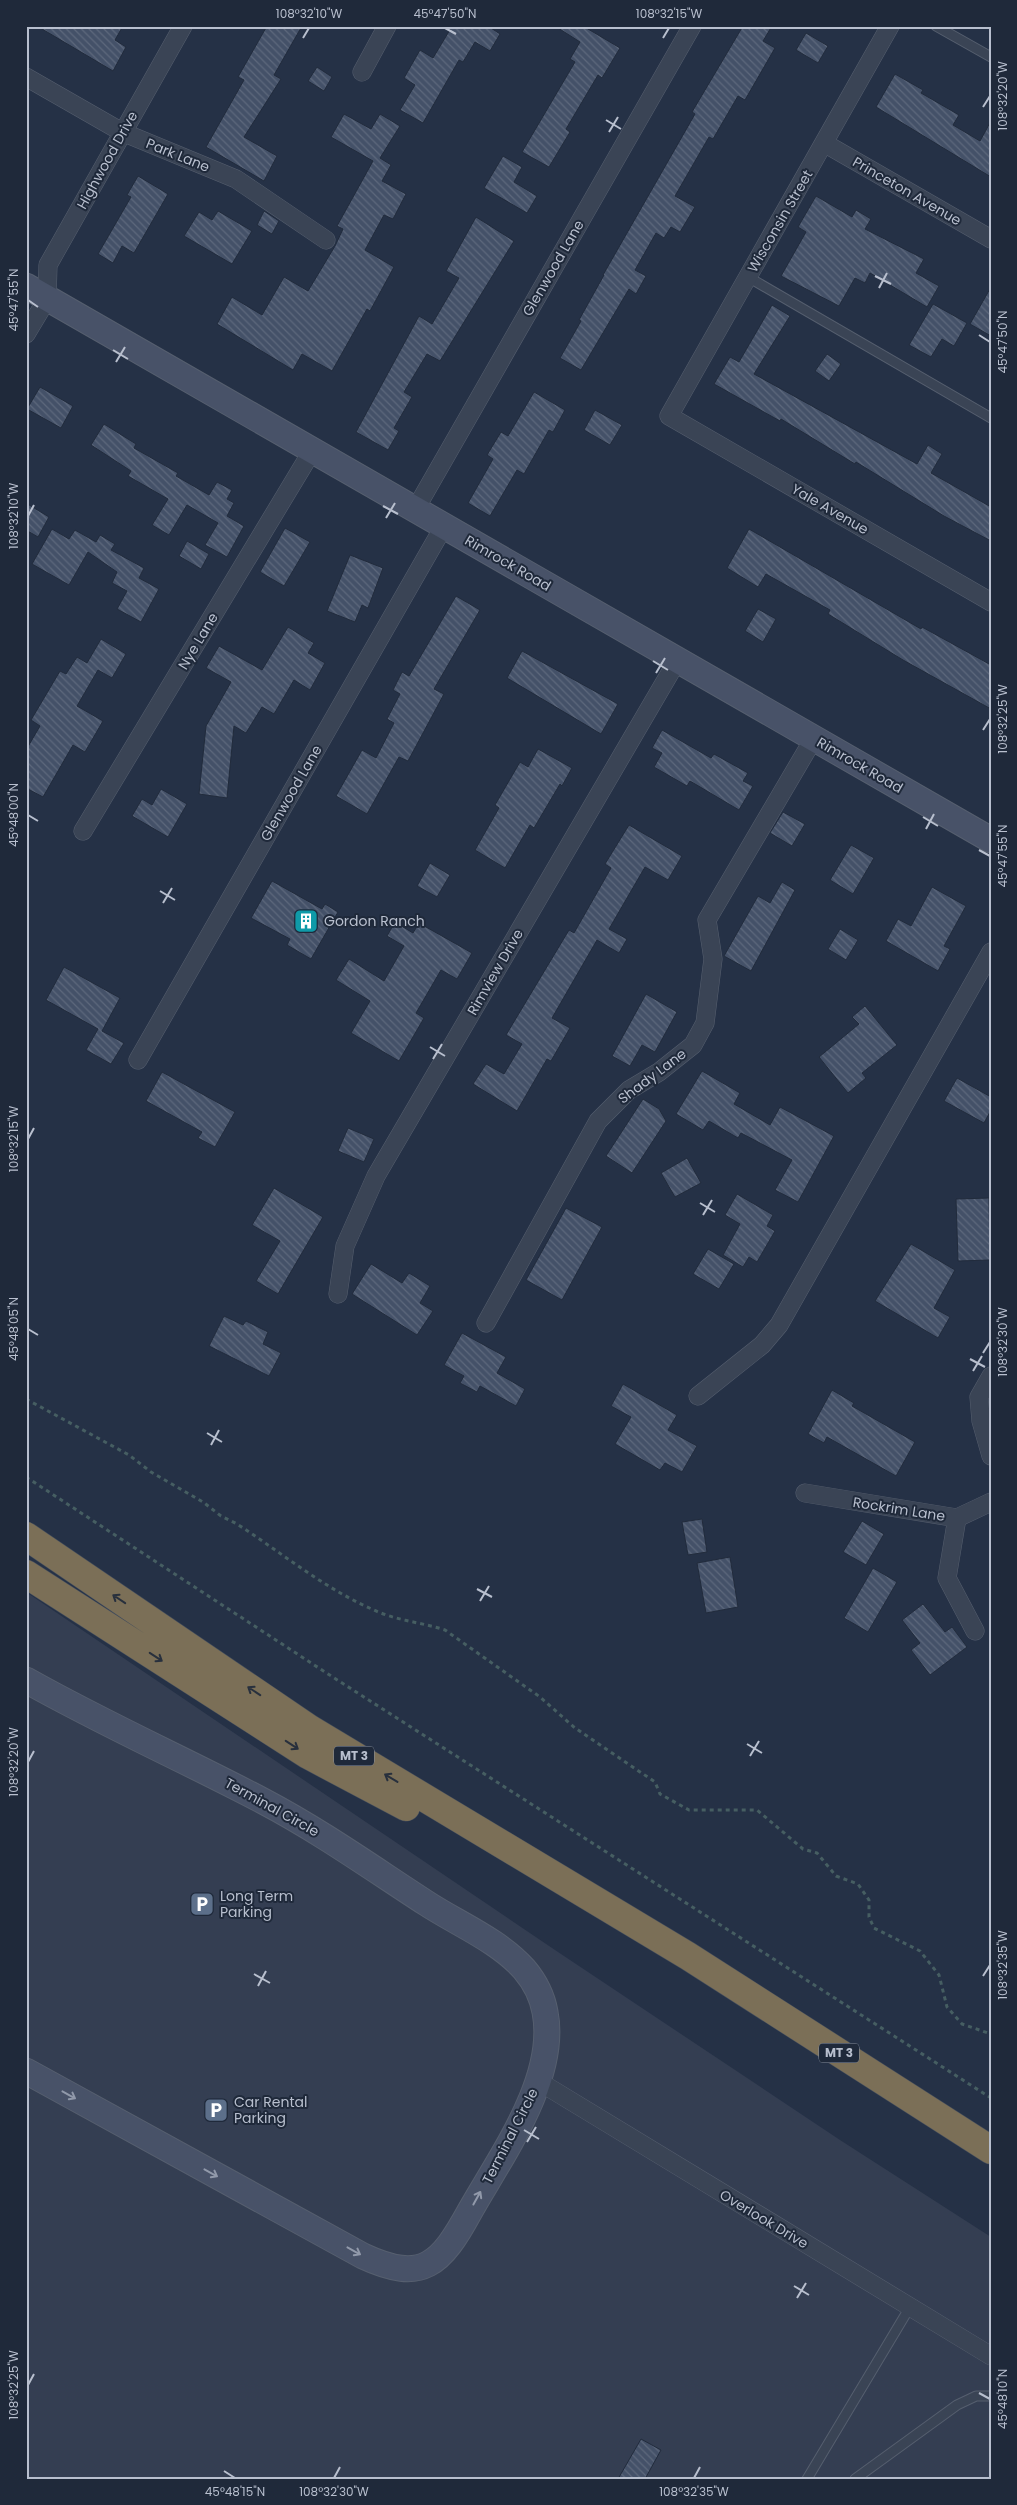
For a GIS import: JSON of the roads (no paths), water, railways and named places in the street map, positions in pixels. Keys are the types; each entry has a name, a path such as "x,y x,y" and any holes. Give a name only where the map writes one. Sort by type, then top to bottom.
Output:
{"highway":[{"name":"MT 3","path":"28,1537 310,1729 688,1956 991,2150"},
{"name":"MT 3","path":"26,1574 308,1755 688,1956"}],"street":[{"name":"Highwood Drive","path":"37,292 48,265 183,26"},
{"path":"362,72 387,26"},
{"name":"Glenwood Lane","path":"415,510 692,26"},
{"name":"Wisconsin Street","path":"669,416 890,26"},
{"name":"Park Lane","path":"26,77 122,132 236,179 326,240"},
{"name":"Princeton Avenue","path":"824,143 991,239"},
{"path":"26,334 37,292"},
{"name":"Rimrock Road","path":"37,292 991,840"},
{"name":"Yale Avenue","path":"669,416 991,602"},
{"name":"Nye Lane","path":"83,831 312,451"},
{"name":"Glenwood Lane","path":"138,1060 444,526"},
{"name":"Rimview Drive","path":"338,1294 345,1246 376,1176 677,660"},
{"name":"Shady Lane","path":"486,1322 598,1121 629,1090 659,1072 693,1045 705,1023 713,959 707,920 814,738"},
{"path":"698,1396 762,1344 779,1325 991,952"},
{"path":"991,1376 979,1398 981,1422 991,1456"},
{"name":"Rockrim Lane","path":"805,1493 957,1518 991,1502"},
{"path":"957,1518 947,1578 975,1630"},
{"name":"Terminal Circle","path":"26,1680 316,1831 508,1955 535,1982 542,1998 548,2039 538,2081 516,2130 449,2247 431,2262 418,2268 404,2270 386,2267 362,2256 26,2071"},
{"name":"Overlook Drive","path":"538,2081 991,2356"}],"lane":[{"path":"936,26 991,57"},
{"path":"748,277 991,418"},
{"path":"807,2479 910,2308"},
{"path":"855,2479 957,2405 976,2396 991,2396"}],"place":[{"name":"Gordon Ranch","path":"306,921"},
{"name":"Long Term Parking","path":"202,1904"},
{"name":"Car Rental Parking","path":"216,2110"}]}
